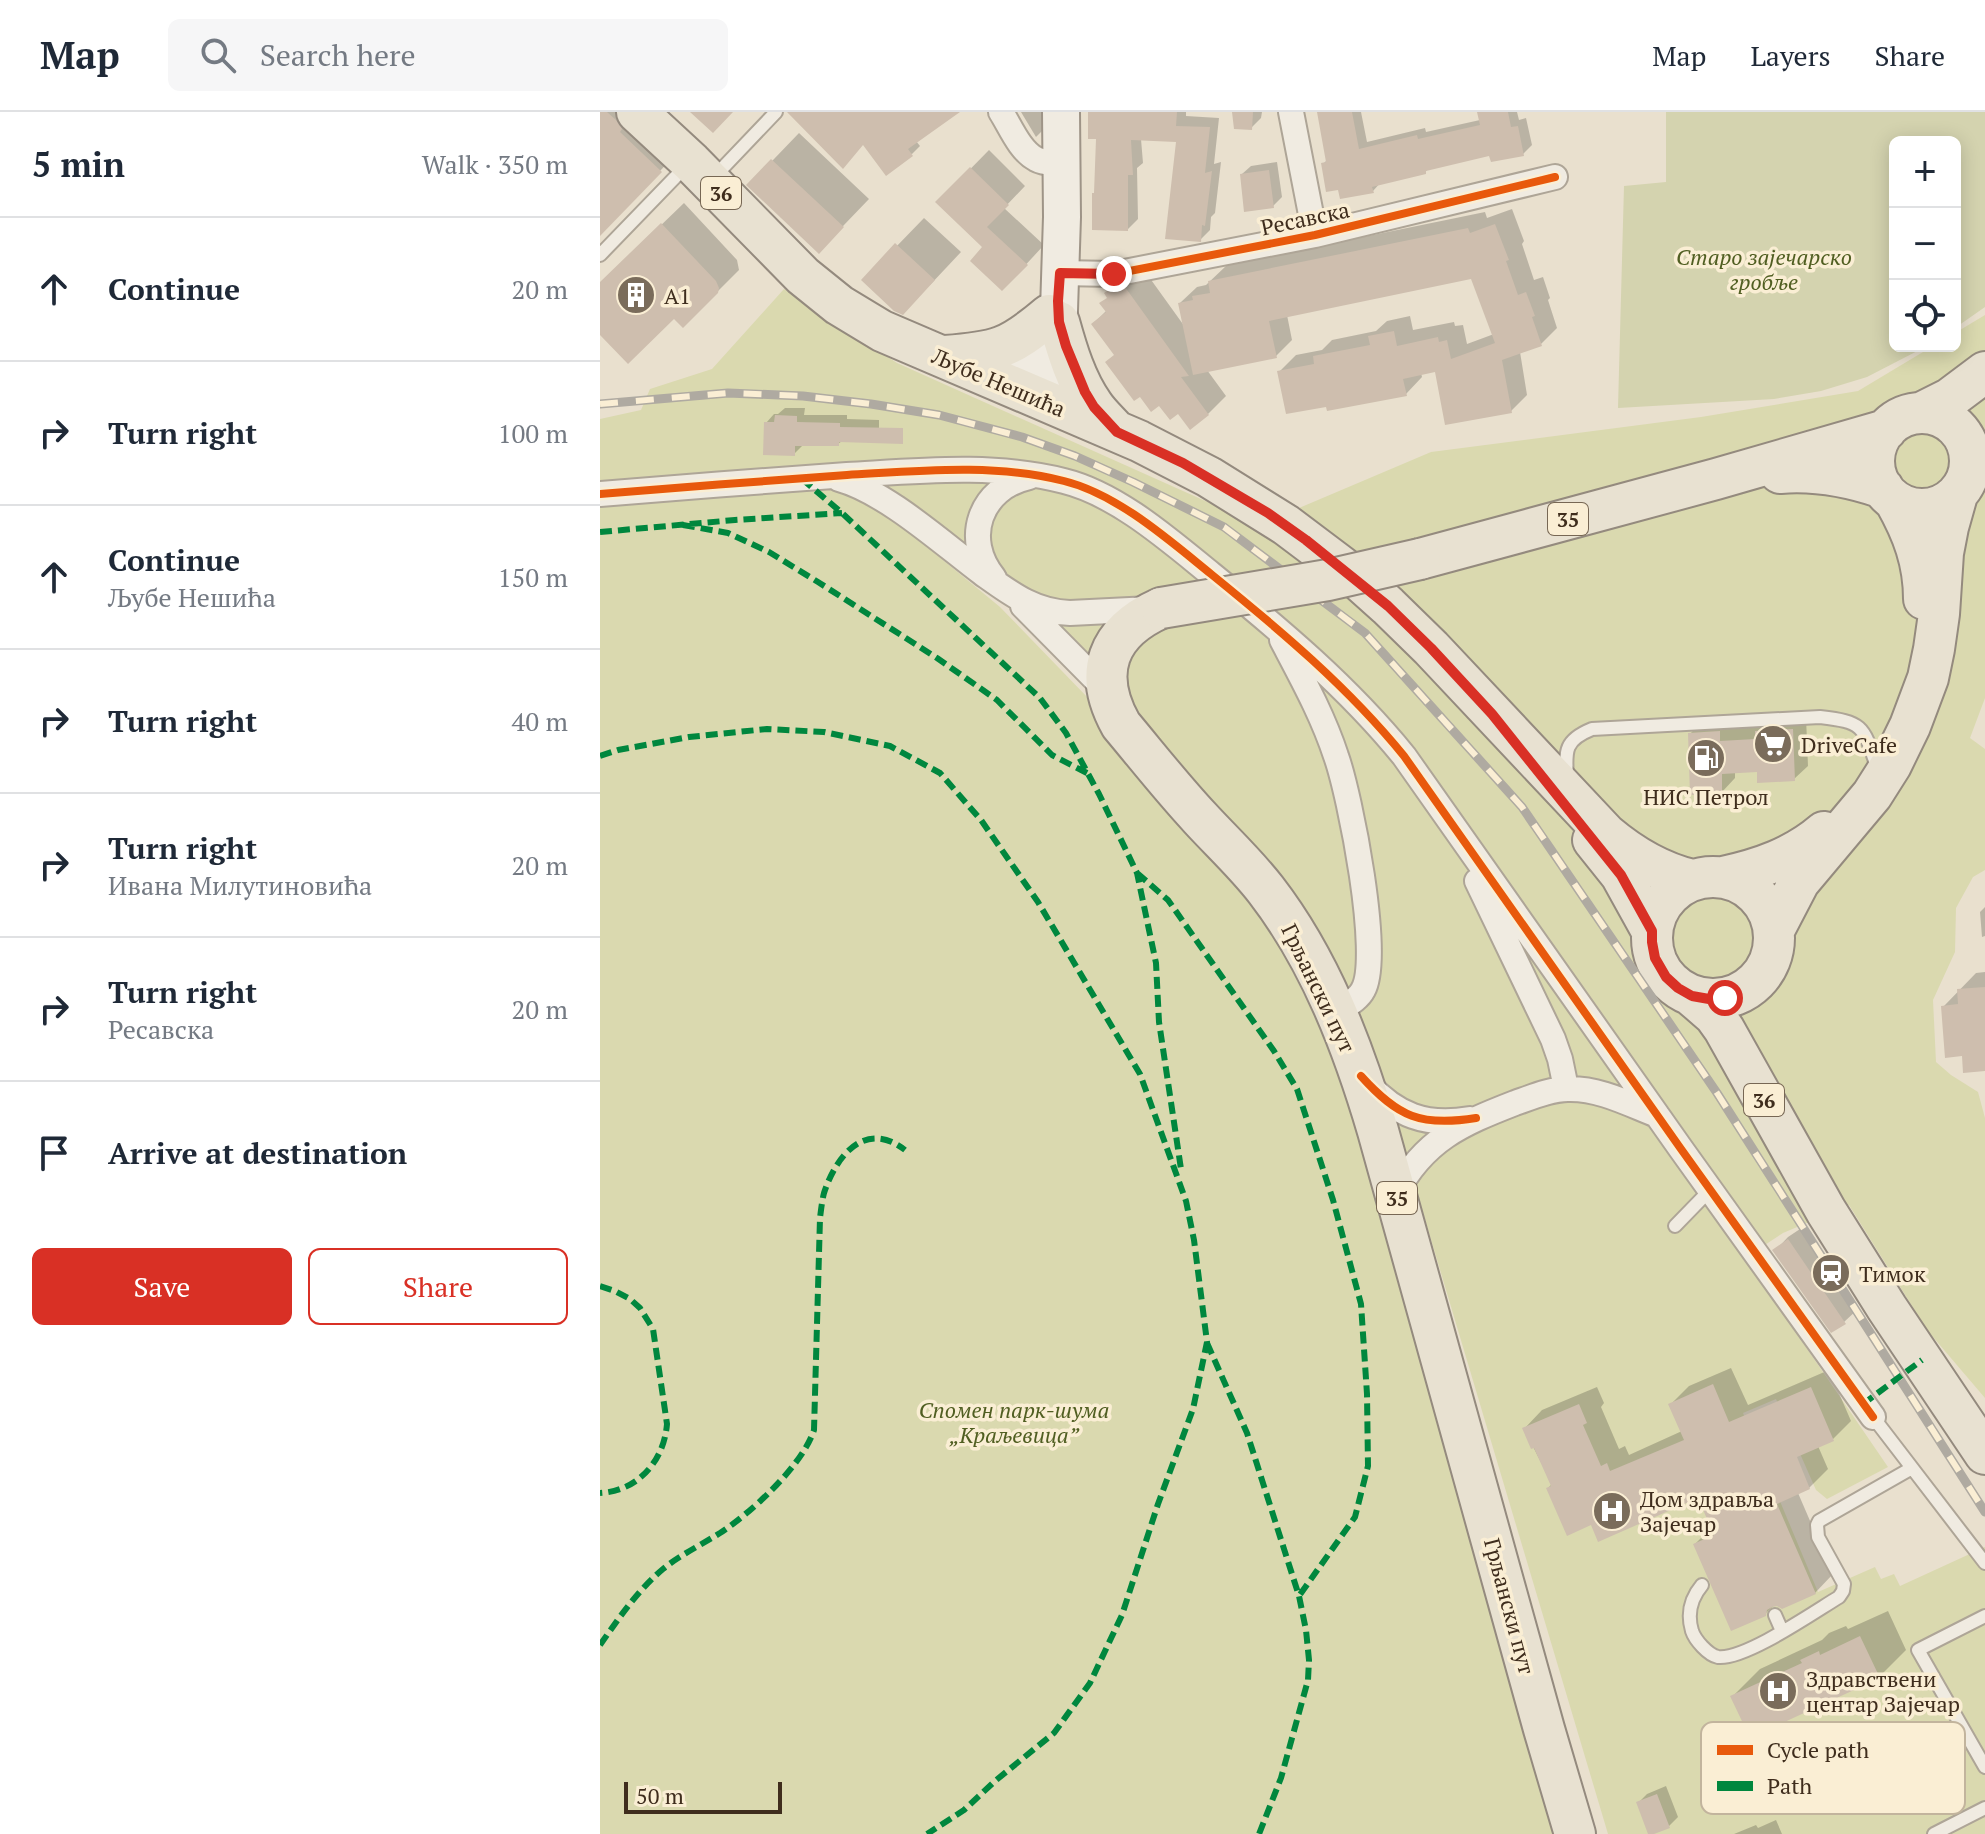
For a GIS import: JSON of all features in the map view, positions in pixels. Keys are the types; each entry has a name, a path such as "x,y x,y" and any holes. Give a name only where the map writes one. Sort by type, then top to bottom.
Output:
{"main road":[{"name":"Љубе Нешића","path":"637,112 803,276 839,305 882,331 1139,441 1209,477 1268,513 1388,606 1492,714"},
{"path":"942,357 993,351 1012,344 1026,335 1057,303"},
{"path":"1057,303 1066,346 1085,392 1117,432"},
{"name":"35","path":"1716,479 1886,430 1904,417 1921,413 1949,399 1985,372"},
{"path":"1692,996 1725,998 1748,989 1760,978 1771,959 1774,930 1793,891 1806,871 1881,782 1914,718 1934,649 1948,527 1957,495 1968,474 1970,456 1985,412"},
{"path":"1921,413 1938,416 1952,424 1966,441 1970,456"},
{"path":"1652,931 1663,902 1678,888 1769,865 1811,843 1839,815 1876,764 1895,730 1917,661 1923,622 1924,584 1921,558 1909,526 1876,474 1874,459 1877,444 1886,430"},
{"name":"35","path":"1716,479 1823,472 1862,481 1907,507 1927,509 1946,503 1957,495"},
{"name":"Грљански пут","path":"1575,1834 1361,1076 1306,952 1270,896 1121,725 1112,710 1108,692 1108,665 1115,644 1131,624 1161,608 1328,580 1420,559 1716,479"},
{"name":"36","path":"1492,714 1619,845 1672,875 1746,886 1759,897 1769,913 1774,930"},
{"name":"36","path":"1492,714 1621,875 1652,931 1653,953 1662,973 1714,1015 1724,1029 1826,1211 1985,1454"},
{"path":"1760,978 1752,1037 1756,1060 1826,1211"}],"street":[{"path":"1001,112 1034,158 1061,164"},
{"path":"1029,394 1024,383 1027,360 1033,342 1057,303 1061,112"},
{"path":"1291,112 1315,235"},
{"name":"Ресавска","path":"1057,303 1114,274 1315,235 1555,177"},
{"path":"600,494 705,484 967,471 1035,476 1064,481 1101,495 1179,548 1316,663 1379,725 1404,756 1873,1417"},
{"path":"1035,476 1018,479 1001,488 989,501 979,523 978,544 982,562 1005,590 1034,607 1057,613 1161,608"},
{"path":"829,477 866,489 1005,590 1038,619 1108,692"},
{"path":"1276,627 1322,719 1337,758 1356,836 1367,923 1368,979 1357,998 1335,1013"},
{"path":"1448,822 1553,1039 1566,1088"},
{"path":"1361,1076 1389,1104 1412,1116 1442,1122 1476,1118"},
{"path":"1396,1193 1420,1156 1452,1132 1476,1118 1537,1095 1566,1088 1607,1095 1657,1115"}],"lane":[{"path":"600,255 776,112"},
{"path":"1568,792 1565,756 1569,744 1592,729 1820,717 1853,723 1863,730 1876,764"},
{"path":"1675,1226 1710,1190"},
{"path":"1873,1417 1985,1563"},
{"path":"1702,1585 1690,1605 1691,1628 1697,1640 1714,1656 1735,1654 1782,1631 1839,1597 1843,1591 1844,1584 1817,1534 1819,1521 1912,1468"},
{"path":"1775,1615 1782,1631"},
{"path":"1959,1722 1918,1650 1985,1616"},
{"path":"1965,1732 1985,1767"},
{"path":"1934,1834 1985,1808"}],"green space":[{"name":"Старо зајечарско гробље","path":"1666,112 1985,112 1985,307 1961,324 1961,136 1889,136 1889,352 1915,352 1867,377 1821,391 1774,399 1618,408 1624,186 1666,182"},
{"name":"Спомен парк-шума „Краљевица”","path":"784,289 897,363 1259,525 1431,452 1701,417 1858,391 1923,352 1961,352 1961,329 1985,315 1985,698 1970,738 1985,749 1985,870 1973,877 1956,908 1955,952 1933,1000 1936,1062 1978,1092 1985,1118 1985,1398 1927,1330 1849,1205 1783,1233 1745,1258 1888,1467 1827,1499 1816,1490 1776,1399 1743,1413 1818,1592 1875,1567 1881,1579 1894,1574 1900,1586 1985,1547 1985,1834 1608,1834 1385,1085 1321,935 956,540 837,489 898,523 1000,607 1090,700 1266,918 1342,1071 1559,1834 600,1834 600,419 641,410 650,389 712,369"}],"building":[{"path":"600,112 607,112 616,120 622,129 620,132 662,172 600,236"},
{"path":"690,112 733,112 713,133"},
{"path":"787,112 960,112 908,149 913,156 886,176 863,145 843,169"},
{"path":"1088,112 1177,112 1176,126 1210,127 1205,173 1212,171 1201,242 1165,239 1176,142 1131,140 1133,175 1128,175 1128,231 1092,230 1096,139 1088,139"},
{"path":"1232,112 1253,112 1252,130 1234,129"},
{"path":"1317,112 1352,112 1359,149 1417,135 1418,139 1480,125 1477,112 1508,112 1511,127 1518,126 1524,156 1491,162 1489,156 1372,187 1374,193 1340,199 1338,190 1326,192 1321,163 1326,162"},
{"path":"771,159 844,227 819,254 746,185"},
{"path":"970,167 1009,205 987,227 1028,265 1002,291 970,261 982,247 935,202"},
{"path":"1269,170 1274,208 1244,212 1240,174"},
{"path":"661,223 716,281 718,293 683,328 674,319 628,364 600,335 600,282"},
{"path":"1495,224 1518,295 1526,292 1542,346 1502,360 1512,413 1445,425 1435,372 1403,379 1407,396 1327,411 1326,407 1286,414 1277,371 1314,364 1313,356 1370,345 1368,336 1394,331 1397,346 1438,337 1439,342 1447,340 1451,359 1495,343 1471,279 1269,321 1277,358 1193,375 1178,303 1193,300 1192,296 1210,293 1208,281 1468,228 1470,233"},
{"path":"895,243 935,280 903,315 894,311 861,280"},
{"path":"1125,287 1189,376 1181,377 1209,415 1190,430 1178,414 1170,420 1159,406 1151,412 1140,397 1134,401 1105,362 1114,355 1091,324 1106,312 1099,303 1107,298 1104,293"},
{"path":"775,415 797,416 797,422 840,423 840,427 903,428 903,444 839,442 839,446 795,446 795,456 763,455 764,422 774,422"},
{"path":"1793,729 1795,781 1757,783 1757,772 1722,774 1722,794 1690,795 1688,733 1720,731 1720,741 1755,739 1755,731"},
{"path":"1985,987 1985,1071 1963,1073 1962,1056 1945,1058 1941,1006 1958,1004 1957,989"},
{"path":"1788,1239 1846,1324 1831,1333 1772,1250"},
{"name":"Дом здравља Зајечар","path":"1713,1384 1729,1422 1811,1387 1834,1441 1797,1457 1810,1489 1777,1504 1816,1594 1782,1609 1772,1607 1767,1610 1766,1616 1731,1631 1693,1544 1714,1535 1698,1498 1598,1542 1591,1525 1567,1536 1546,1488 1551,1486 1522,1428 1579,1404 1587,1423 1583,1425 1601,1466 1607,1463 1610,1471 1684,1440 1668,1404"},
{"path":"1860,1636 1880,1678 1785,1722 1742,1722 1730,1696 1802,1663 1800,1660 1819,1651 1820,1655"},
{"path":"1657,1794 1670,1828 1648,1834 1636,1802"}],"railway":[{"path":"600,404 728,393 803,396 939,415 1022,437 1075,456 1224,527 1365,633 1522,807 1717,1093 1985,1512"}],"marked path":[{"path":"802,479 1040,698 1066,733 1137,873 1156,963 1159,1022 1181,1169"},
{"path":"600,532 842,513"},
{"path":"683,525 728,533 769,552 818,582 997,700 1052,755 1087,773"},
{"path":"600,756 689,737 767,729 824,732 890,746 940,773 981,820 1038,902 1140,1074 1186,1201 1207,1342 1193,1409 1122,1615 1090,1683 1054,1733 964,1810 927,1834"},
{"path":"1137,873 1168,900 1274,1051 1297,1089 1333,1200 1361,1304 1368,1466 1355,1517 1299,1596"},
{"path":"600,1645 654,1577 746,1513 787,1473 808,1444 814,1430 820,1218 824,1193 844,1155 865,1140 877,1138 891,1141 905,1150"},
{"path":"600,1286 630,1299 640,1308 653,1329 667,1424 661,1450 647,1472 626,1487 600,1493"},
{"path":"1207,1343 1247,1433 1299,1596 1306,1630 1308,1680 1281,1778 1259,1834"},
{"path":"1863,1404 1922,1360"}],"cycle path":[{"path":"1060,273 1114,274 1315,235 1555,177"},
{"path":"600,494 847,475 983,470 1037,475 1084,487 1142,520 1288,638 1360,706 1404,756 1873,1417"},
{"path":"1361,1076 1387,1101 1412,1116 1440,1121 1476,1118"}],"place":[{"name":"A1","path":"636,295"},
{"name":"DriveCafe","path":"1773,744"},
{"name":"НИС Петрол","path":"1706,758"},
{"name":"Тимок","path":"1831,1273"},
{"name":"Дом здравља Зајечар","path":"1612,1511"},
{"name":"Здравствени центар Зајечар","path":"1778,1691"}],"route":[{"path":"1114,274 1060,273 1059,322 1074,368 1094,407 1117,432 1209,477 1286,525 1388,606 1492,714 1621,875 1652,931 1655,958 1662,973 1692,996 1717,1000 1725,998"}]}
